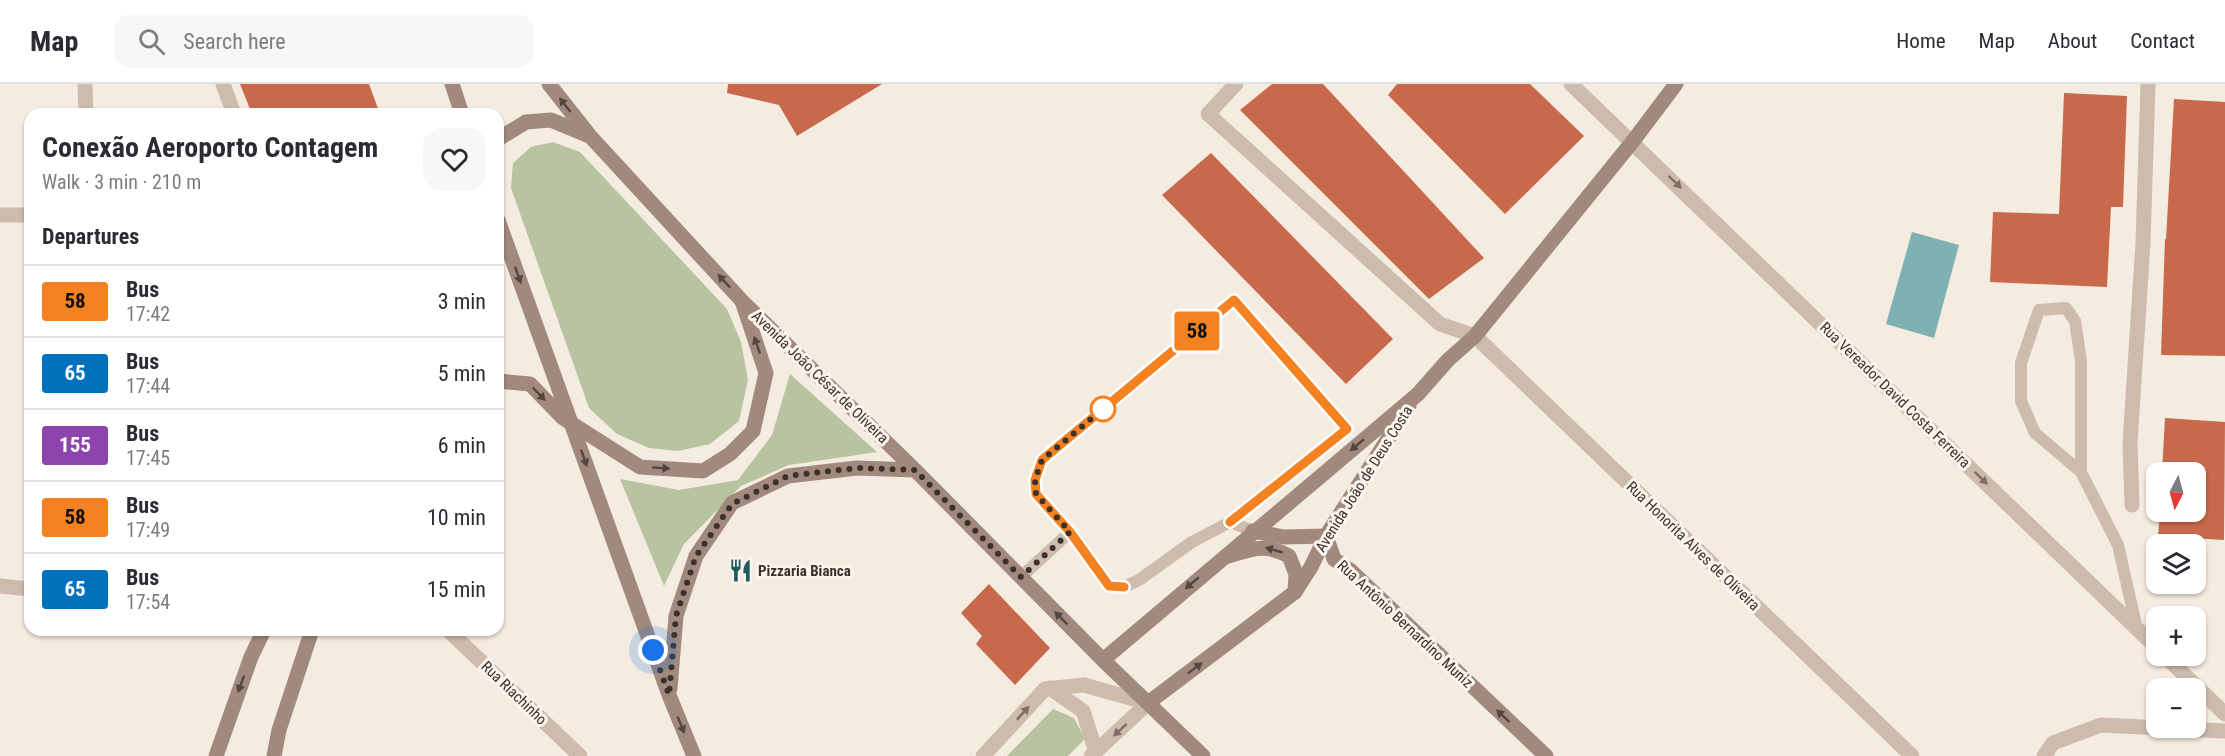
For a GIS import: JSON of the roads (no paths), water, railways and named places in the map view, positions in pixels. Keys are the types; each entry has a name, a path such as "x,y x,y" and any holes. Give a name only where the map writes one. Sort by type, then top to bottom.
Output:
{"main road":[{"path":"452,84 460,108"},
{"name":"Avenida João César de Oliveira","path":"549,84 590,136 742,301 915,470 1103,660 1203,756"},
{"name":"Avenida João de Deus Costa","path":"1148,703 1295,592 1311,567 1326,536 1418,394 1448,360 1474,336 1633,141 1676,84"},
{"path":"504,135 526,122 551,120 590,136"},
{"path":"504,236 669,695 694,756"},
{"path":"504,382 530,384 563,418 640,466 703,471 730,454 753,430 766,373 742,301"},
{"name":"Avenida João de Deus Costa","path":"1103,660 1252,531 1418,394"},
{"path":"669,695 676,616 696,556 732,504 788,476 857,468 915,470"},
{"path":"1252,531 1284,537 1326,536"},
{"name":"Rua Antônio Bernardino Muniz","path":"1326,536 1334,559 1351,571 1546,756"},
{"path":"1222,557 1262,547 1278,550 1290,556 1296,574 1295,592"},
{"path":"216,756 251,657 261,636"},
{"path":"274,756 279,730 310,636"}],"street":[{"path":"85,84 86,108"},
{"path":"223,84 232,108"},
{"path":"1236,84 1208,114 1440,324 1474,336"},
{"name":"Rua Vereador David Costa Ferreira","path":"1571,84 1633,141 2146,638"},
{"path":"2132,505 2130,443 2144,243 2148,84"},
{"path":"0,215 24,215"},
{"name":"Rua Honorita Alves de Oliveira","path":"1474,336 1912,756"},
{"path":"0,586 24,589"},
{"name":"Rua Riachinho","path":"454,636 580,756"},
{"path":"2175,666 2225,714"},
{"path":"983,756 1045,689 1084,685 1148,703"},
{"name":"Avenida João de Deus Costa","path":"1050,688 1083,711 1094,754 1148,703"},
{"path":"2044,756 2053,743 2102,725 2225,731"}],"lane":[{"path":"1234,300 1347,429 1230,522 1192,542 1139,580 1124,587 1109,586 1070,532 1036,494 1035,480 1042,460 1234,300"},
{"path":"2081,472 2081,361 2075,321 2066,308 2039,310 2021,363 2021,400 2035,433 2081,472 2118,545 2137,629"},
{"path":"1230,522 1252,531"},
{"path":"1021,577 1070,532"}],"water":[{"path":"1912,232 1959,245 1934,338 1886,324"}],"place":[{"name":"Pizzaria Bianca","path":"740,571"}]}
